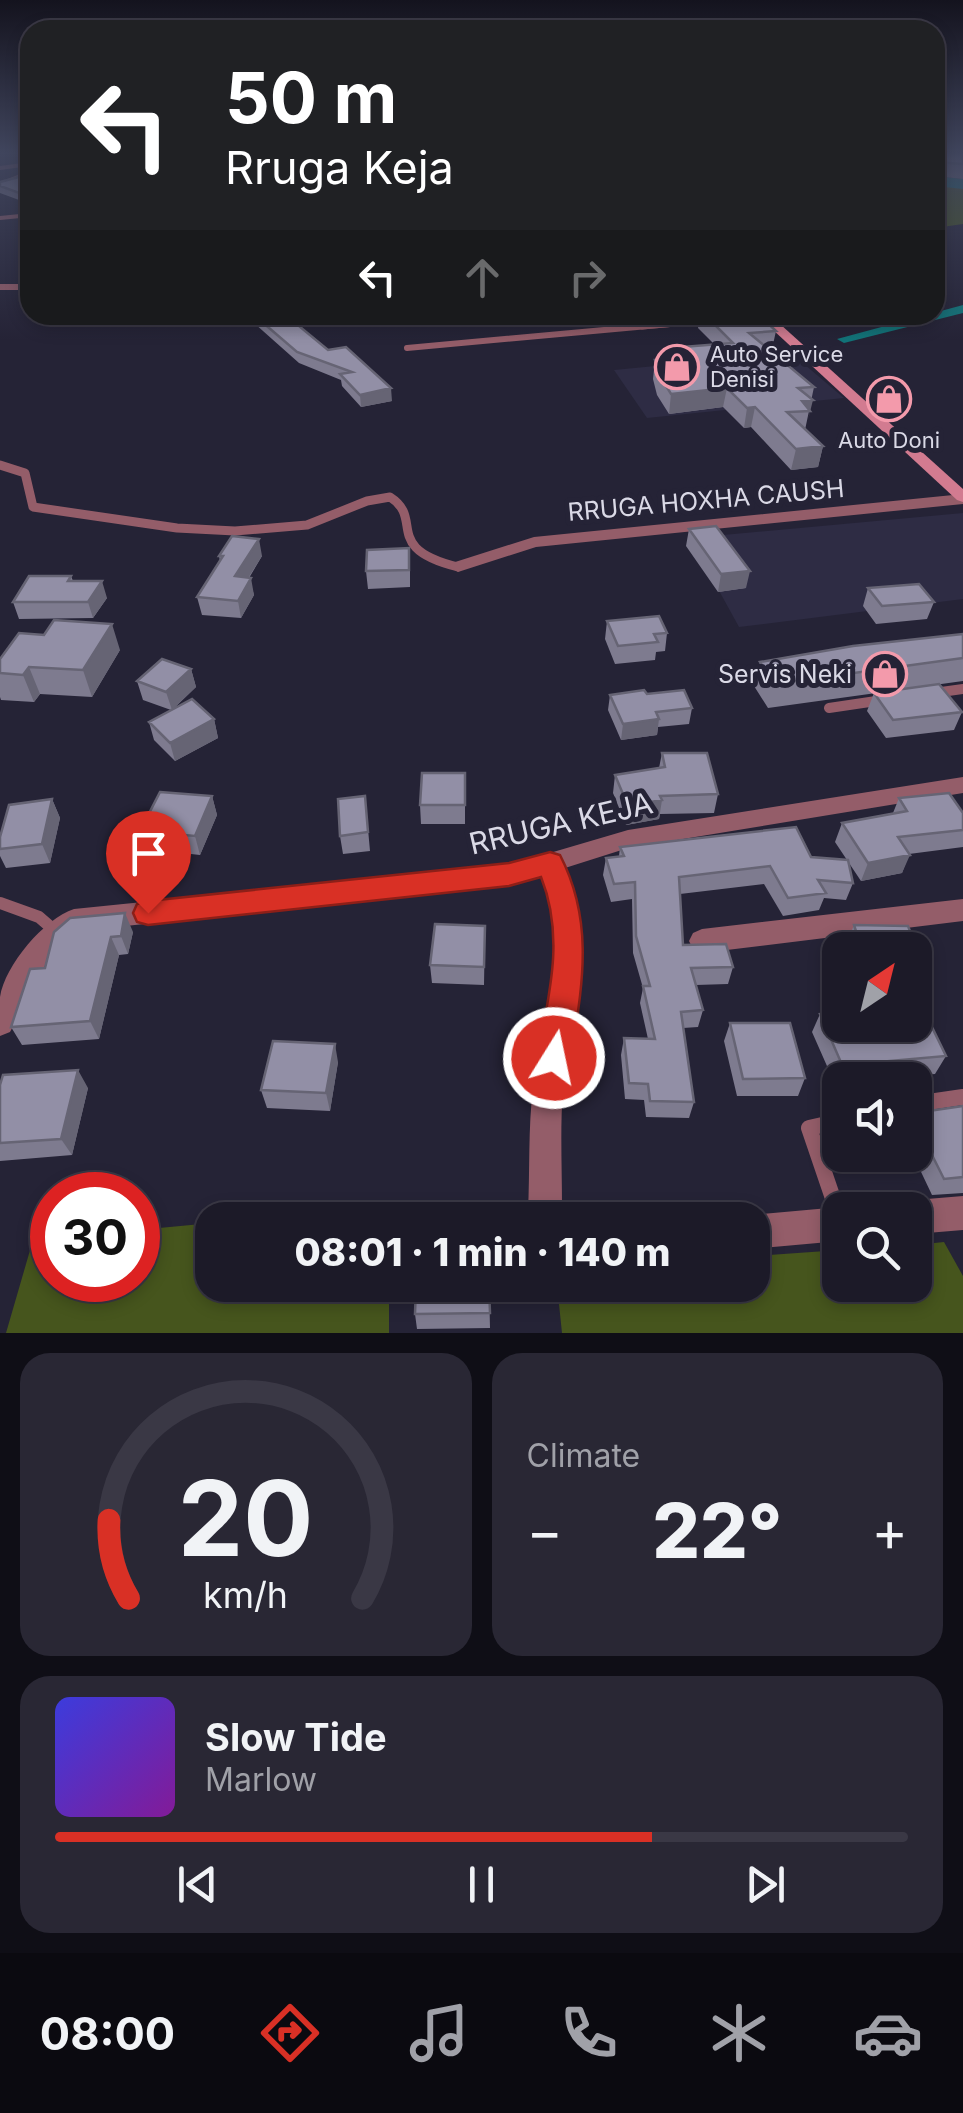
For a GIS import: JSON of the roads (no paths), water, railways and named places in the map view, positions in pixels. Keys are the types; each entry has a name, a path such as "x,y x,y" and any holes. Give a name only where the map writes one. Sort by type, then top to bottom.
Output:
{"main road":[{"path":"775,325 963,498"}],"street":[{"name":"RRUGA HOXHA CAUSH","path":"458,568 534,542 963,498"},
{"name":"RRUGA KEJA","path":"54,930 74,920 474,879 550,863 628,838 963,785"},
{"path":"545,1202 548,1090 570,968 565,900 550,863"},
{"path":"702,940 963,910"},
{"path":"0,1022 37,953 54,930"},
{"path":"932,1216 963,1213"},
{"path":"770,1230 822,1224"}],"lane":[{"path":"406,348 658,325"},
{"path":"0,466 25,472 26,493 33,506 101,514 165,529 286,528 332,517 370,499 390,497 402,508 412,547 427,558 458,568"},
{"path":"924,694 963,689"},
{"path":"828,708 906,697"},
{"path":"0,904 39,916 54,930"},
{"path":"932,1102 963,1097"},
{"path":"822,1125 809,1128 822,1167"}],"waterway":[{"path":"945,314 963,309"},
{"path":"844,339 900,325"}],"place":[{"name":"Auto Service Denisi","path":"677,367"},
{"name":"Auto Doni","path":"889,399"},
{"name":"Servis Neki","path":"885,674"}]}
